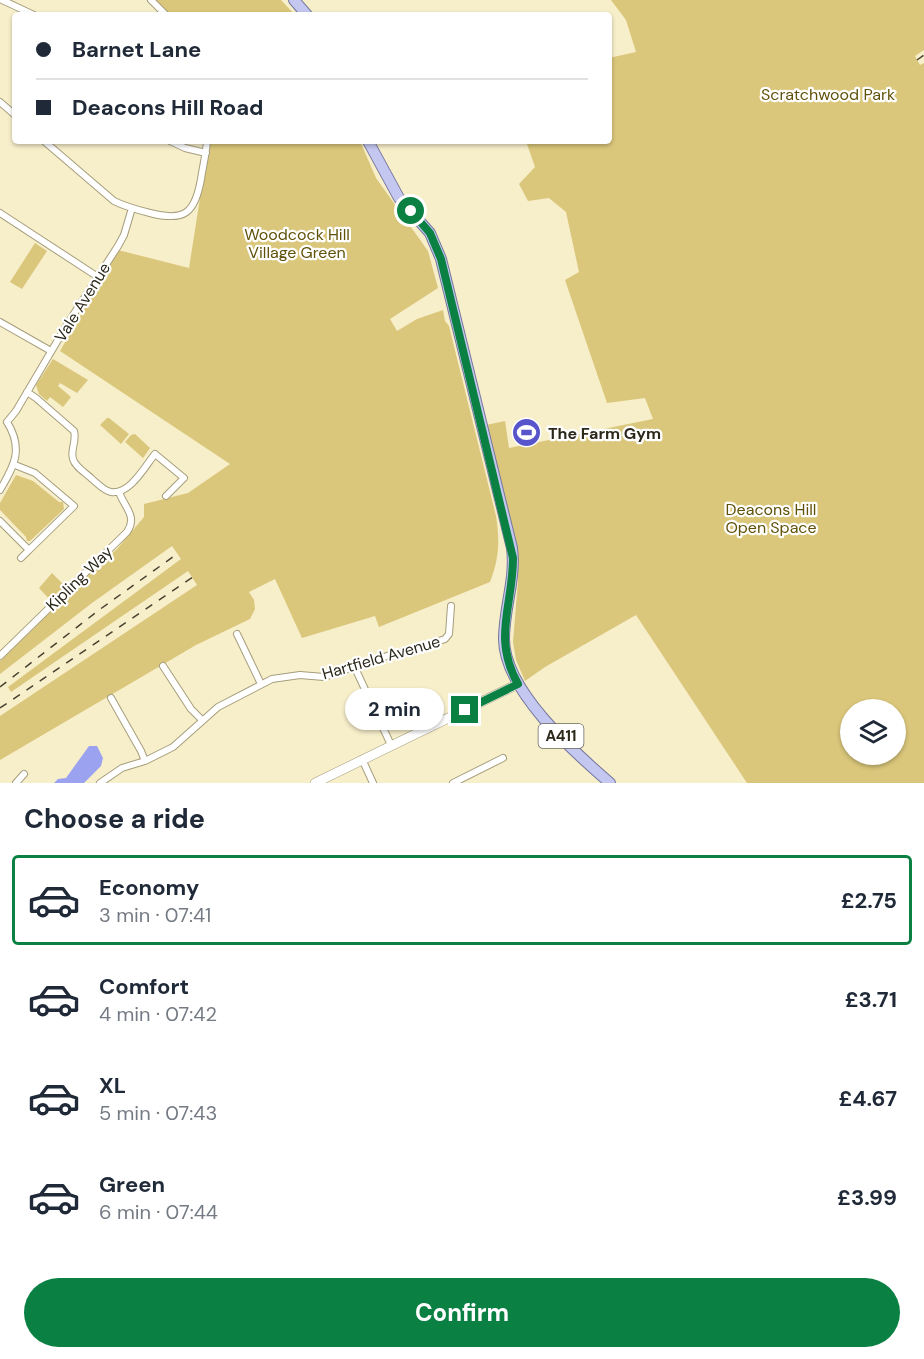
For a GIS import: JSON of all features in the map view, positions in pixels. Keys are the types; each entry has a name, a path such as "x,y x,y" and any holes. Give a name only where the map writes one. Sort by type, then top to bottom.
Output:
{"main road":[{"path":"294,0 304,12"},
{"name":"A411","path":"370,144 399,198 430,233 441,259 512,548 513,572 504,638 508,664 518,684 562,738 610,783"}],"street":[{"path":"2,0 28,12"},
{"path":"151,0 163,12"},
{"path":"0,102 12,113"},
{"path":"47,144 114,201 132,208 171,217 182,216 192,208 197,199 207,144"},
{"path":"176,144 206,153"},
{"name":"Vale Avenue","path":"7,422 124,235 132,208"},
{"path":"0,213 98,277"},
{"path":"0,322 51,351"},
{"path":"27,392 74,431 72,453 75,465 105,490 119,492 128,488 155,454 184,478 166,496"},
{"path":"0,418 7,422 16,455 15,465 0,490"},
{"path":"15,465 35,473 74,506"},
{"name":"Kipling Way","path":"0,656 127,532 131,526 132,516 119,492"},
{"path":"21,558 79,500"},
{"path":"1,523 29,550"},
{"name":"Hartfield Avenue","path":"100,783 122,768 145,761 173,747 218,706 261,684 283,676 324,677 445,639 449,634 451,606"},
{"path":"237,634 261,684"},
{"path":"163,666 191,709 202,720"},
{"path":"355,668 391,745"},
{"path":"315,783 518,684"},
{"path":"111,698 145,761"},
{"path":"453,783 503,758"},
{"path":"362,759 373,783"},
{"path":"16,783 24,774"}],"green space":[{"path":"155,0 281,0 292,12 166,12"},
{"name":"Deacons Hill Open Space","path":"611,0 924,0 924,50 915,56 920,65 924,63 924,783 747,783 636,615 545,667 525,681 516,660 513,642 518,581 517,551 486,425 505,421 509,448 653,419 645,398 607,403 565,280 579,272 566,212 549,198 528,201 519,184 535,167 527,144 612,144 612,57 636,52 626,20"},
{"name":"Woodcock Hill Village Green","path":"209,144 361,144 376,178 428,251 438,288 390,319 397,331 417,319 443,310 445,321 449,326 496,516 498,550 490,582 379,627 375,616 302,638 275,579 249,592 254,600 255,609 250,619 196,645 0,760 0,716 197,585 188,571 11,692 8,687 181,559 172,546 92,603 0,674 0,661 71,590 117,549 144,517 144,504 188,493 230,464 60,351 118,250 189,268"},
{"path":"35,243 47,251 22,289 10,282"},
{"path":"53,359 88,380 77,393 60,383 58,386 71,397 63,407 50,397 47,401 39,394 36,385"},
{"path":"107,418 129,434 121,444 100,425"},
{"path":"135,434 150,448 143,458 125,442"},
{"path":"16,475 33,481 59,502 63,502 64,509 30,541 27,541 26,537 0,510 0,503"},
{"path":"52,573 66,587 51,601 39,588"}],"water":[{"path":"89,746 97,746 103,758 101,766 84,783 54,783 58,779 66,778"}],"railway":[{"path":"917,60 924,55"},
{"path":"0,687 99,610 177,554"},
{"path":"0,708 193,577"}],"place":[{"name":"The Farm Gym","path":"527,433"}],"route":[{"path":"411,211 430,233 441,259 513,558 504,638 508,664 518,684 465,710"}],"park label":[{"name":"Scratchwood Park","path":"828,94"}]}
